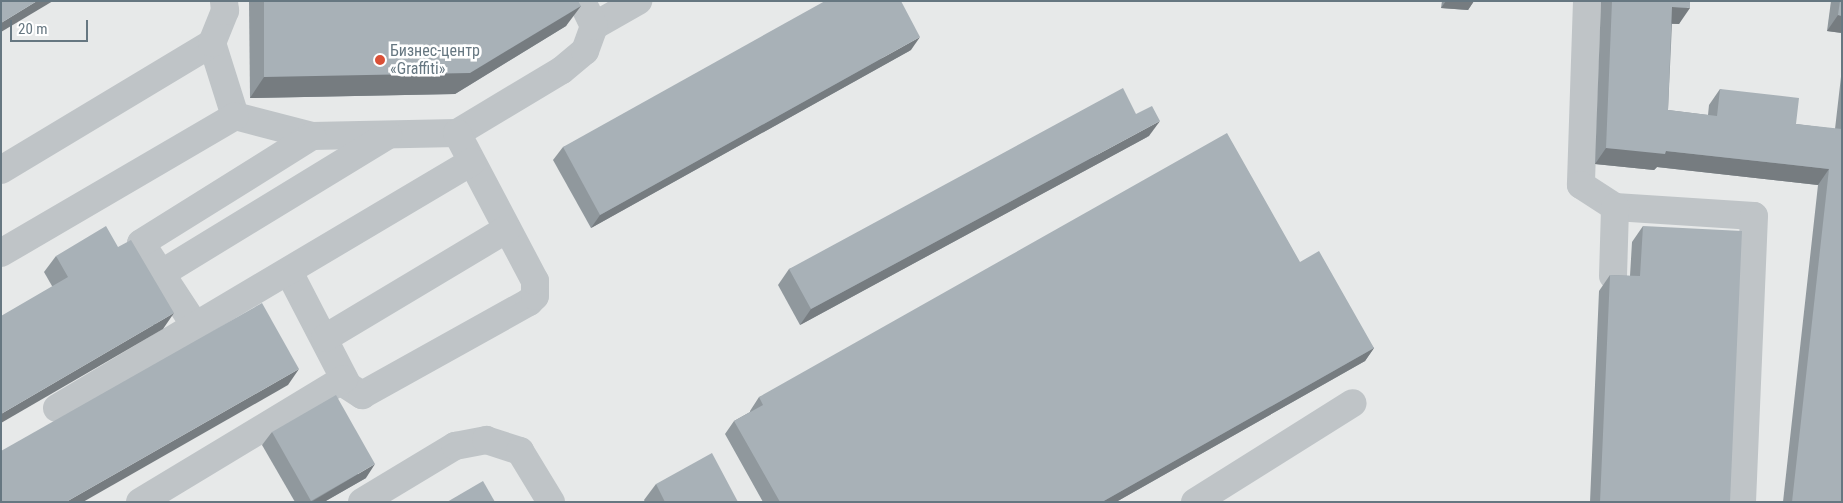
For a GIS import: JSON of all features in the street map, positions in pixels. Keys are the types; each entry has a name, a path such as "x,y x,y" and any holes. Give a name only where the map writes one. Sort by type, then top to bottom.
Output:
{"lane":[{"path":"1,170 212,43 225,11 224,1"},
{"path":"582,1 594,26"},
{"path":"1,253 235,116 312,136 456,133 562,70 585,51 594,26 638,1"},
{"path":"1587,1 1581,185 1615,207 1754,216 1742,502"},
{"path":"212,43 235,116"},
{"path":"289,272 325,338 344,379 354,392 370,393 529,302 535,296 535,281 456,133"},
{"path":"162,273 388,135"},
{"path":"196,327 141,243 312,136"},
{"path":"57,408 472,162"},
{"path":"1613,276 1615,207"},
{"path":"325,338 507,229"},
{"path":"140,502 344,379"},
{"path":"1195,502 1353,403"},
{"path":"362,502 455,446 486,440 520,451 551,502"}],"shaded area":[{"path":"1,1 1842,1 1842,502 1,502"}],"building":[{"path":"1,1 37,1 1,23"},
{"name":"Бизнес-центр «Graffiti»","path":"264,1 578,1 581,6 470,73 264,77"},
{"path":"825,1 901,1 920,37 600,215 563,147"},
{"path":"1612,1 1690,1 1690,8 1672,7 1668,110 1717,116 1720,89 1799,98 1796,124 1842,129 1842,502 1792,502 1829,169 1666,151 1665,154 1606,148"},
{"path":"1840,1 1842,1 1842,16 1838,15"},
{"path":"1123,88 1136,114 1152,106 1160,121 811,309 789,269"},
{"path":"1227,133 1300,262 1319,251 1374,348 1102,502 780,502 734,421 763,405 759,397"},
{"path":"106,226 118,247 131,240 174,313 1,414 1,316 68,277 56,256"},
{"path":"1643,226 1742,231 1730,502 1600,502 1610,275 1640,276"},
{"path":"262,303 299,369 66,502 1,502 1,451"},
{"path":"336,395 375,464 311,501 272,432"},
{"path":"712,453 738,502 665,502 656,484"},
{"path":"483,481 495,502 447,502"}],"place":[{"name":"Бизнес-центр «Graffiti»","path":"380,60"}]}
